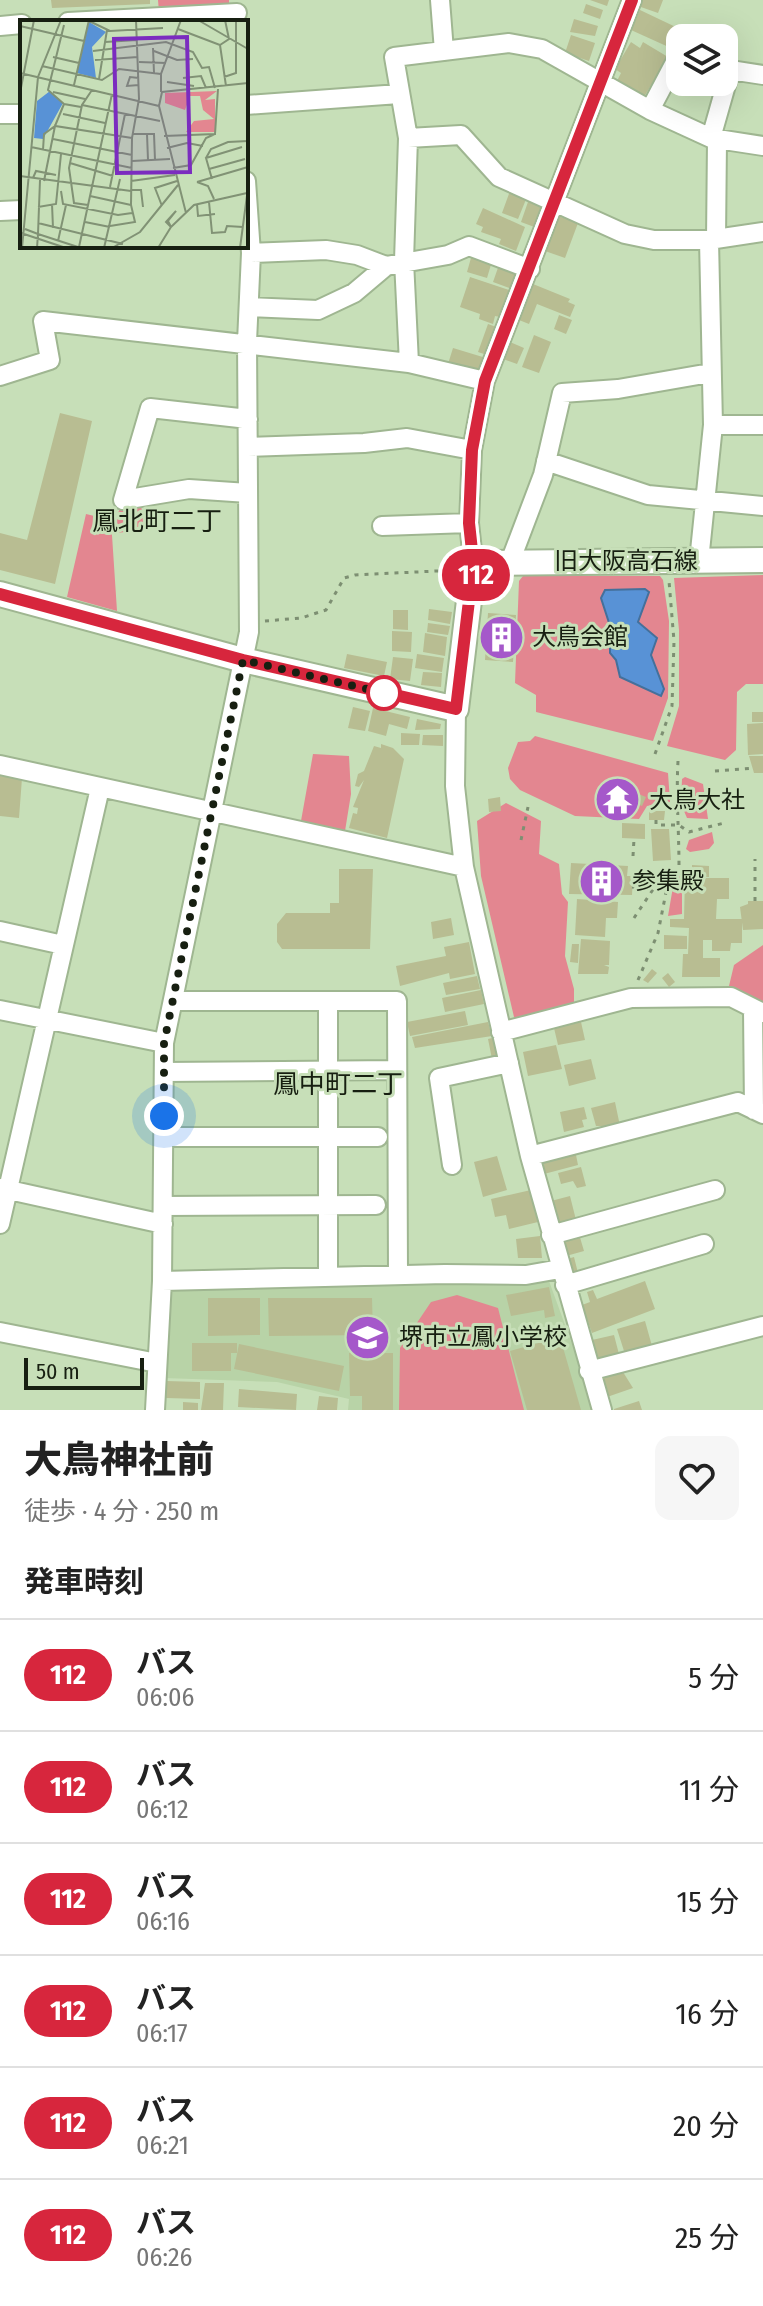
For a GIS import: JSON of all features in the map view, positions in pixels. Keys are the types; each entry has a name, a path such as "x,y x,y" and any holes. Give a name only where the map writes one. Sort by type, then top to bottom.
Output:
{"main road":[{"name":"旧大阪高石線","path":"478,570 491,563 510,562 763,560"},
{"path":"0,594 243,660 456,709 471,584 478,570"}],"street":[{"path":"440,0 444,51"},
{"path":"478,570 473,560 469,523 472,450 485,381 632,0"},
{"path":"102,20 237,12"},
{"path":"0,26 20,24"},
{"path":"409,363 395,264 408,138 394,57 509,43 542,49 650,110 714,140 763,146"},
{"path":"738,72 763,75"},
{"path":"650,110 666,80"},
{"path":"248,105 399,94"},
{"path":"699,561 713,425 710,373 714,140 722,96"},
{"path":"408,138 461,135 499,177 625,234 654,240 713,239 763,232"},
{"path":"0,211 20,210"},
{"path":"155,1410 162,1281 164,1043 249,622 247,342 251,253 248,214"},
{"path":"251,253 326,250 395,264 448,255 469,246 530,269"},
{"path":"249,307 318,310 354,293 395,264"},
{"path":"0,376 50,360 43,321 409,363 485,381"},
{"path":"510,562 546,461 562,393 618,389 710,373"},
{"path":"248,419 150,408 123,500 189,489 248,493"},
{"path":"713,425 763,425"},
{"path":"248,447 364,443 407,438 472,450"},
{"path":"546,461 648,495 763,506"},
{"path":"382,526 469,523"},
{"path":"456,709 455,786 464,867 530,1156 602,1410"},
{"path":"0,765 464,867"},
{"path":"0,1224 4,1189 100,788"},
{"path":"0,931 63,945"},
{"path":"501,1032 631,998 731,997 758,1011 758,1112 738,1102 530,1156"},
{"path":"173,1001 397,1001 398,1275"},
{"path":"328,1001 328,1277"},
{"path":"0,1010 164,1043"},
{"path":"452,1165 439,1078 509,1063"},
{"path":"164,1072 397,1070"},
{"path":"164,1137 378,1137"},
{"path":"4,1189 163,1215 376,1205"},
{"path":"551,1235 715,1190"},
{"path":"162,1281 398,1275 562,1277 704,1244"},
{"path":"589,1371 763,1326"},
{"path":"0,1332 157,1363"}],"path":[{"path":"249,622 301,618 326,610 344,578 355,575 413,570 478,570"},
{"path":"655,754 672,706 674,641 668,575"},
{"path":"678,761 675,811 679,825 679,867"},
{"path":"715,771 754,768"},
{"path":"521,840 528,807"},
{"path":"656,820 656,825 679,825 689,832 724,823"},
{"path":"633,856 634,839"},
{"path":"755,859 755,901"},
{"path":"631,998 658,933 670,872"},
{"path":"634,918 662,876"},
{"path":"632,887 651,889"},
{"path":"755,894 763,894"}],"shaded area":[{"path":"158,0 229,0 229,3 223,9 159,12"},
{"path":"141,504 144,530 116,533 115,520 121,506"},
{"path":"86,514 111,520 117,611 67,597"},
{"path":"763,575 763,684 746,684 737,692 736,750 725,760 667,746 679,706 679,630 674,578"},
{"path":"523,576 660,576 669,621 668,698 653,741 536,712 536,695 515,683 519,581"},
{"path":"535,736 668,773 670,802 647,806 639,819 575,816 520,790 510,779 508,768 518,742 530,741"},
{"path":"313,754 349,756 351,794 345,831 301,821"},
{"path":"685,777 703,784 708,819 687,818 681,804 682,779"},
{"path":"506,803 541,821 539,854 559,864 562,894 568,902 565,956 574,989 574,1005 522,1020 514,1017 481,876 477,821"},
{"path":"712,832 714,843 709,849 690,852 686,849 689,840"},
{"path":"675,875 682,877 682,914 668,916"},
{"path":"763,945 763,1006 729,986 734,965"},
{"name":"堺市立鳳小学校","path":"549,1281 596,1410 348,1410 349,1399 277,1382 164,1378 166,1295 174,1286"},
{"path":"457,1295 498,1308 524,1410 399,1410 400,1348 431,1302"}],"water":[{"path":"645,589 649,592 638,622 657,638 651,655 664,689 661,696 620,677 616,660 610,653 610,626 601,598 605,590"}],"building":[{"path":"51,0 150,0 150,4 52,8"},
{"path":"590,0 609,0 607,6"},
{"path":"641,0 663,0 658,13 638,6"},
{"path":"586,4 603,10 600,19 583,13"},
{"path":"640,10 669,24 666,24 666,46 631,30"},
{"path":"574,19 598,26 595,36 570,32"},
{"path":"571,35 595,43 589,61 565,53"},
{"path":"631,42 640,48 643,42 666,56 644,97 617,81 621,73 615,69"},
{"path":"510,191 527,197 518,219 502,213"},
{"path":"529,199 545,205 537,228 521,222"},
{"path":"483,208 525,227 516,251 499,244 501,239 481,232 483,227 476,224"},
{"path":"558,216 578,223 565,258 545,251"},
{"path":"473,251 493,258 487,278 467,272"},
{"path":"500,262 520,269 512,289 493,282"},
{"path":"470,277 509,290 500,317 495,316 493,324 479,319 480,314 460,307"},
{"path":"533,284 570,299 568,302 575,305 570,317 537,304 529,324 519,320"},
{"path":"559,315 572,320 566,334 554,329"},
{"path":"488,324 499,328 490,356 478,352"},
{"path":"534,335 551,342 539,373 522,367"},
{"path":"510,342 524,348 517,364 503,359"},
{"path":"453,348 486,358 482,374 448,364"},
{"path":"60,413 92,421 55,584 0,570 0,533 27,540"},
{"path":"429,609 452,612 450,624 428,620"},
{"path":"393,610 408,610 408,630 393,629"},
{"name":"大鳥会館","path":"488,613 516,615 513,662 485,660"},
{"path":"428,623 450,626 448,635 427,632"},
{"path":"392,631 412,632 411,652 392,651"},
{"path":"425,633 447,637 445,656 423,652"},
{"path":"347,654 387,662 384,676 344,668"},
{"path":"417,654 444,658 442,672 415,668"},
{"path":"393,657 413,659 410,681 390,679"},
{"path":"423,672 442,673 441,687 421,685"},
{"path":"353,707 370,711 365,731 348,728"},
{"path":"373,708 410,717 407,729 389,724 386,736 368,731"},
{"path":"752,712 763,712 763,722 752,722"},
{"path":"417,719 441,724 440,729 415,730"},
{"path":"763,723 763,754 748,755 747,724"},
{"path":"401,733 420,734 419,745 401,745"},
{"path":"423,735 443,735 443,746 422,745"},
{"path":"381,744 393,748 404,759 387,838 349,828 353,813 357,814 358,808 353,807 364,780 359,787 355,786 358,774 364,771 374,746 381,748"},
{"path":"749,756 763,756 763,773 754,773"},
{"path":"0,776 22,778 19,818 0,816"},
{"path":"636,793 646,797 642,806 632,802"},
{"path":"500,797 501,811 489,812 488,799"},
{"path":"649,811 665,811 664,820 649,820"},
{"path":"622,823 645,824 645,839 622,838"},
{"path":"651,829 669,829 671,860 653,861"},
{"name":"参集殿","path":"571,863 628,866 627,876 633,876 632,895 569,894"},
{"path":"692,865 709,866 709,877 692,877"},
{"path":"339,869 373,869 370,949 282,949 277,942 277,924 286,913 330,913 330,903 339,903"},
{"path":"685,878 729,878 729,899 717,899 716,919 742,919 742,943 731,943 730,951 712,951 712,940 703,940 703,958 720,958 720,977 682,977 683,954 688,954 689,928 670,927 670,919 684,919"},
{"path":"577,899 618,902 617,918 606,918 605,937 575,935"},
{"path":"748,901 763,901 763,929 743,930 740,907"},
{"path":"451,918 454,935 433,939 431,922"},
{"path":"664,935 687,936 687,949 664,949"},
{"path":"581,939 610,941 609,965 604,965 609,967 608,974 578,974"},
{"path":"469,942 475,974 450,979 449,973 400,986 396,966 446,956 444,947"},
{"path":"572,944 579,944 578,963 570,962"},
{"path":"652,969 657,973 648,983 643,980"},
{"path":"668,973 675,982 669,987 662,978"},
{"path":"477,976 480,989 446,995 443,983"},
{"path":"481,990 484,1004 445,1012 442,998"},
{"path":"465,1011 468,1025 410,1036 407,1022"},
{"path":"488,1022 492,1036 415,1048 412,1037"},
{"path":"581,1022 585,1040 558,1045 554,1028"},
{"path":"496,1037 500,1057 492,1059 488,1039"},
{"path":"556,1045 562,1069 528,1076 523,1052"},
{"path":"591,1059 596,1079 569,1086 564,1065"},
{"path":"615,1102 620,1126 596,1126 591,1108"},
{"path":"584,1107 587,1119 582,1120 584,1127 564,1132 560,1112"},
{"path":"576,1155 578,1165 544,1174 543,1161"},
{"path":"497,1156 507,1190 483,1197 474,1162"},
{"path":"581,1167 586,1186 577,1188 573,1181 561,1184 558,1173"},
{"path":"531,1190 538,1222 509,1229 506,1215 495,1217 491,1199"},
{"path":"570,1196 577,1224 559,1229 551,1201"},
{"path":"579,1234 584,1251 566,1256 561,1239"},
{"path":"540,1236 542,1258 518,1258 516,1239"},
{"path":"574,1257 579,1277 569,1280 564,1260"},
{"path":"645,1281 655,1309 592,1333 582,1305 590,1302 587,1292 593,1290 597,1299"},
{"path":"549,1287 555,1316 545,1318 544,1310 511,1316 506,1295"},
{"path":"208,1298 260,1298 260,1335 208,1336"},
{"path":"268,1298 372,1298 373,1335 269,1336"},
{"path":"645,1321 652,1346 624,1351 617,1329"},
{"path":"614,1335 620,1358 598,1364 592,1340"},
{"path":"560,1337 581,1410 527,1410 510,1351"},
{"path":"192,1343 237,1343 237,1353 231,1353 231,1371 192,1371"},
{"path":"239,1344 344,1366 339,1391 234,1369"},
{"path":"349,1353 393,1353 393,1410 362,1410 362,1396 350,1396"},
{"path":"623,1372 633,1388 607,1397 601,1379"},
{"path":"166,1381 200,1382 200,1399 166,1398"},
{"path":"205,1383 224,1383 223,1410 201,1410"},
{"path":"239,1389 297,1394 296,1410 238,1407"},
{"path":"319,1396 338,1398 337,1410 317,1410"},
{"path":"639,1401 642,1410 614,1410 614,1409"},
{"path":"183,1402 198,1403 198,1410 183,1410"}],"bus line":[{"name":"112","path":"0,594 243,660 456,709 471,584 478,570 473,560 469,523 472,450 485,381 632,0"}],"place":[{"name":"大鳥会館","path":"501,637"},
{"name":"大鳥大社","path":"618,800"},
{"name":"参集殿","path":"601,881"},
{"name":"堺市立鳳小学校","path":"368,1337"}],"district":[{"name":"鳳北町二丁","path":"157,521"},
{"name":"鳳中町二丁","path":"338,1084"}],"route":[{"path":"164,1116 164,1043 243,660 384,693"}]}
